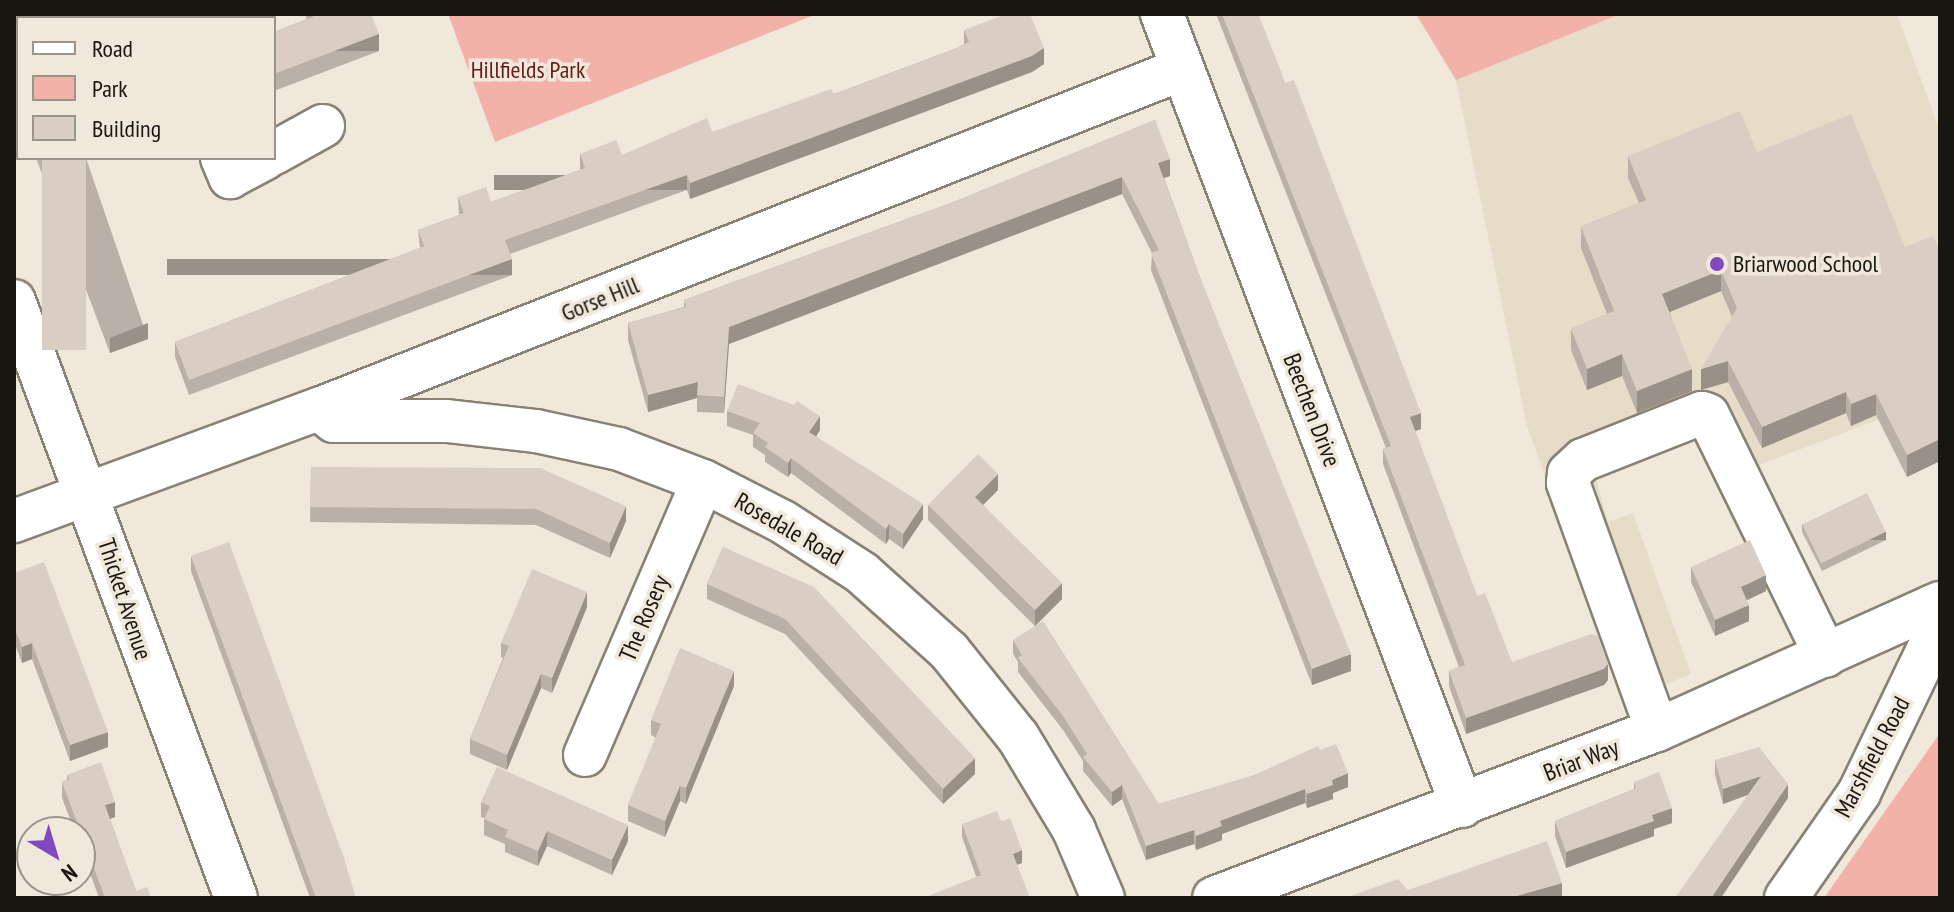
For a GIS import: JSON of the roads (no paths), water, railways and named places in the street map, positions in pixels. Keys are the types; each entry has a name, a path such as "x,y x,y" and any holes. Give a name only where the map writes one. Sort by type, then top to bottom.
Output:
{"street":[{"name":"Beechen Drive","path":"1162,14 1462,806"},
{"name":"Gorse Hill","path":"14,521 319,409 1182,69"},
{"path":"276,152 323,126"},
{"path":"223,160 230,177 261,160"},
{"name":"Thicket Avenue","path":"14,301 90,494 132,629 236,898"},
{"name":"Rosedale Road","path":"319,409 334,421 447,421 536,431 619,449 703,481 783,522 862,573 949,651 1018,737 1074,830 1103,898"},
{"path":"1657,730 1568,483 1569,473 1583,460 1702,413 1708,415 1826,656"},
{"name":"The Rosery","path":"585,755 703,481"},
{"name":"Briar Way","path":"1214,898 1657,730 1936,605"},
{"name":"Marshfield Road","path":"1786,898 1859,793 1935,635 1936,605"}],"place":[{"name":"Briarwood School","path":"1717,264"}],"park label":[{"name":"Hillfields Park","path":"528,70"}]}
